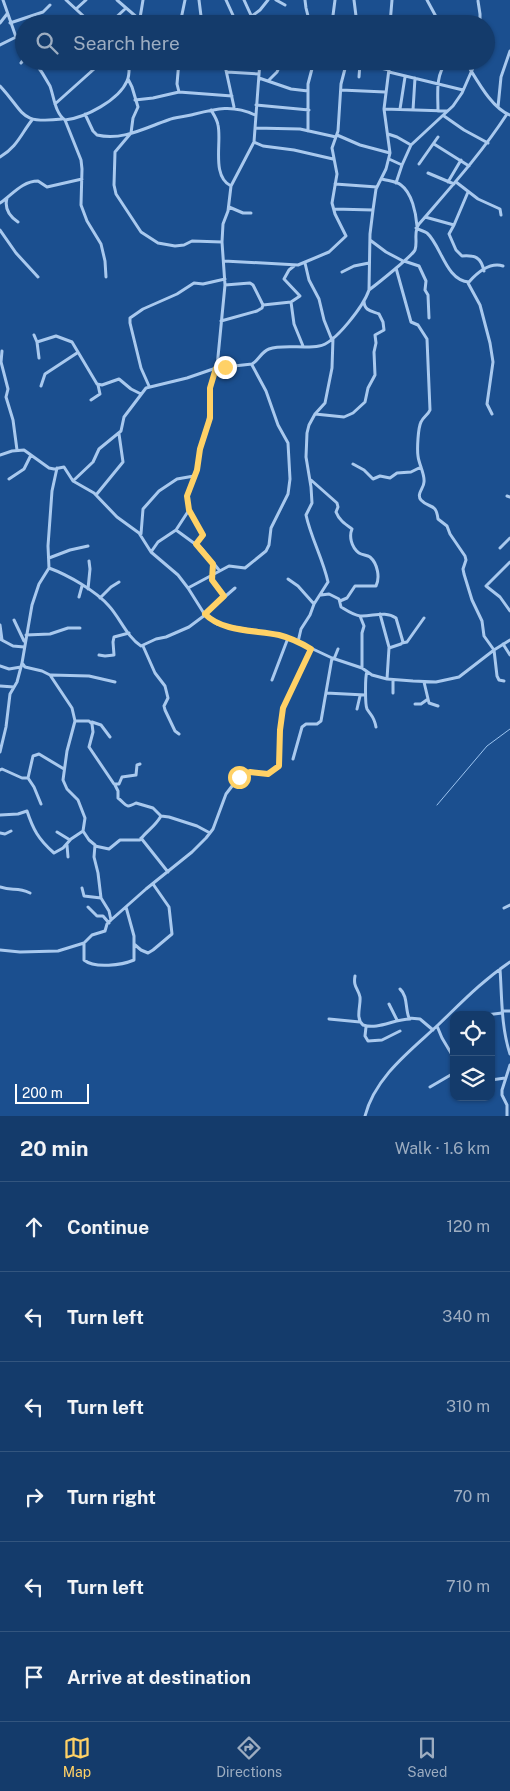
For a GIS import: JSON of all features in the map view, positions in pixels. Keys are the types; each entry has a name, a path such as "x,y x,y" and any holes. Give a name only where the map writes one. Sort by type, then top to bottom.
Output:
{"street":[{"path":"3,0 15,35"},
{"path":"66,0 82,15"},
{"path":"76,9 86,0"},
{"path":"117,0 132,15"},
{"path":"140,15 143,0"},
{"path":"182,15 185,0"},
{"path":"199,0 201,15"},
{"path":"226,0 232,15"},
{"path":"244,0 252,15"},
{"path":"253,15 268,0"},
{"path":"276,0 285,5"},
{"path":"306,0 308,15"},
{"path":"333,15 335,0"},
{"path":"354,0 356,15"},
{"path":"391,15 392,0"},
{"path":"427,0 435,15"},
{"path":"478,1 480,15"},
{"path":"34,15 43,12 50,5"},
{"path":"119,15 126,8"},
{"path":"0,23 7,14"},
{"path":"10,23 15,21"},
{"path":"0,45 15,38"},
{"path":"498,107 501,77 510,51"},
{"path":"40,70 50,87 80,156 82,208 100,244 106,277"},
{"path":"56,104 93,70"},
{"path":"0,86 26,117 32,120 63,120 85,114 112,100 122,90 128,79 129,70"},
{"path":"178,70 177,84 179,92"},
{"path":"196,544 203,535 189,510 187,496 195,476 200,449 210,418 210,388 217,368 225,285 222,242 223,224 229,207 230,186 254,142 259,70"},
{"path":"268,81 277,70"},
{"path":"308,131 308,91 312,70"},
{"path":"224,261 294,266 305,264 329,252 346,236 334,209 332,198 338,174 332,148 336,136 344,70"},
{"path":"359,77 360,70"},
{"path":"385,70 405,77 463,90"},
{"path":"438,111 439,88 437,83 442,70"},
{"path":"73,481 93,462 99,449 121,431 124,418 149,386 187,378 217,368 252,364 269,349 327,344 342,330 364,301 369,290 373,210 378,187 390,153 384,109 389,71"},
{"path":"416,227 488,143 509,113 498,107 484,91 471,71"},
{"path":"396,183 411,145 448,111 463,90 471,71"},
{"path":"234,107 227,72 259,76 291,89 308,91"},
{"path":"400,109 405,77"},
{"path":"413,110 415,78"},
{"path":"128,79 138,107 133,118 131,133 115,152 114,185 116,194 140,232 158,243 184,245 192,241 222,242"},
{"path":"341,90 386,92"},
{"path":"135,100 179,92 232,96"},
{"path":"256,105 309,110"},
{"path":"85,114 93,131 100,136 118,136 131,133 168,120 211,110 234,107 255,115"},
{"path":"384,109 448,111"},
{"path":"211,110 218,126 221,176 230,186"},
{"path":"444,115 464,130 488,143"},
{"path":"0,157 7,153 19,140 32,120"},
{"path":"255,128 292,129 336,136 390,153"},
{"path":"388,134 397,136 411,145"},
{"path":"419,164 438,137"},
{"path":"254,142 263,146 294,150 333,159"},
{"path":"434,144 469,166"},
{"path":"389,160 402,165"},
{"path":"448,182 461,160"},
{"path":"428,173 455,183 483,202 500,209 501,215"},
{"path":"18,222 7,210 6,205 12,192 35,180 47,187 82,179"},
{"path":"369,290 414,251 416,227 411,201 403,188 396,183 382,179"},
{"path":"335,184 378,187"},
{"path":"468,192 449,233 458,253 462,256 473,255 482,264 484,270"},
{"path":"0,203 8,198"},
{"path":"229,207 243,214 251,213"},
{"path":"334,209 373,210"},
{"path":"426,217 454,225"},
{"path":"416,227 428,234 453,274 459,280 468,283 480,305 493,362 487,404 492,414"},
{"path":"0,230 16,253 38,277"},
{"path":"370,240 391,255 420,268 426,280 425,290 428,295 429,318"},
{"path":"342,272 354,266 369,263"},
{"path":"298,642 301,629 328,580 306,515 312,503 306,461 306,444 308,428 315,414 324,405 329,390 332,368 332,339 324,320 319,299 308,278 305,264"},
{"path":"468,283 478,273 495,264 503,266"},
{"path":"263,304 291,302 300,296 285,280 289,270 294,266"},
{"path":"396,268 411,322 418,326 425,335 428,348 430,410 421,423 417,450 424,482 420,491 420,499 436,510 437,518 448,526 450,534 465,556 466,560 463,569 470,595 482,621 484,636 494,650 497,676 499,680 504,681"},
{"path":"149,386 141,368 130,318 143,309 177,294 194,283 203,284 225,279"},
{"path":"221,321 263,308 263,304 250,283 225,285"},
{"path":"315,414 344,417 353,413 366,400 368,388 375,375 375,335 384,330 384,326 379,314 368,310 364,301"},
{"path":"291,302 294,324 303,346"},
{"path":"34,334 39,358"},
{"path":"37,342 52,336 61,336 76,346 77,353 98,385 100,393 91,400"},
{"path":"2,351 1,362 8,390 6,397 13,420 17,450"},
{"path":"41,386 45,374 77,353"},
{"path":"188,588 219,570 231,566 245,568 264,554 269,545 270,532 275,517 286,499 289,488 288,443 278,425 266,391 252,364"},
{"path":"98,385 119,379 131,389 141,394"},
{"path":"96,495 123,463 119,433"},
{"path":"0,455 17,450 26,450 50,468 64,467 73,481 96,495 117,517 140,535 144,544 178,576 205,614 217,624 288,638 333,659 362,668 372,675 393,680 424,682 436,682 459,677 510,640"},
{"path":"9,480 24,469 31,455"},
{"path":"353,464 364,470 373,479 380,476 390,478 397,473 411,472 420,467"},
{"path":"0,752 6,727 10,694 17,682 21,668 24,641 32,605 38,589 50,568 48,546 52,491 57,468"},
{"path":"140,535 144,509 159,491 177,479 195,476"},
{"path":"310,480 337,502 337,515 345,525 352,529 350,541 358,552 371,559 378,573 377,586 355,586 347,598 340,601"},
{"path":"151,552 158,542 176,530 189,510"},
{"path":"176,530 196,544 219,570"},
{"path":"500,548 510,538"},
{"path":"49,558 88,546"},
{"path":"88,589 89,561"},
{"path":"510,562 486,586 500,597 510,611"},
{"path":"213,564 212,575 214,585 224,596"},
{"path":"50,568 61,572 100,598 111,609 136,642 143,646 155,673 165,686 168,698 164,706 165,710 179,734"},
{"path":"288,579 298,586 314,604"},
{"path":"100,598 119,582"},
{"path":"79,597 82,586"},
{"path":"143,646 189,626 235,588"},
{"path":"320,595 329,594 340,601 341,607 360,616 380,614 393,616 396,618 402,636 402,643"},
{"path":"380,614 389,647 387,679"},
{"path":"360,616 364,623 362,668"},
{"path":"389,647 407,642 424,618"},
{"path":"14,620 24,641"},
{"path":"0,625 1,640 13,646 24,647"},
{"path":"26,635 50,634 68,628 80,628"},
{"path":"98,655 114,655 114,638 129,633"},
{"path":"272,680 288,638"},
{"path":"503,644 510,655"},
{"path":"0,950 20,952 58,951 84,943 92,935 105,931 110,921 192,852 210,833 222,803 239,777 250,772 268,774 279,766 283,708 311,649"},
{"path":"293,759 302,727 306,724 317,724 321,721 324,699 328,693 333,659 338,649"},
{"path":"22,663 25,667 50,675 89,676 115,682"},
{"path":"0,666 21,668"},
{"path":"367,672 366,706 373,716 376,727"},
{"path":"0,815 18,814 26,810 39,839 52,852 57,852 83,831 85,821 83,812 78,800 67,789 63,778 75,721 72,708 50,675"},
{"path":"393,680 393,693"},
{"path":"424,682 428,699 431,704 438,706"},
{"path":"0,686 14,687"},
{"path":"328,693 360,696 366,694"},
{"path":"357,709 360,696"},
{"path":"415,704 421,704 428,699"},
{"path":"75,721 97,723 110,737"},
{"path":"91,722 93,732 89,747 115,785 118,791 118,798 126,806 138,804 153,808 161,816 198,826 210,833"},
{"path":"41,804 28,778 32,759 36,755 42,756 64,769"},
{"path":"115,785 119,783 122,777 136,775 137,766 140,764"},
{"path":"0,770 6,770 22,778 28,778"},
{"path":"83,831 95,846 110,849 119,841 138,840 153,828 161,816"},
{"path":"0,833 5,834 11,831"},
{"path":"57,832 69,842"},
{"path":"141,838 168,872"},
{"path":"68,856 69,842"},
{"path":"95,846 94,857 101,898 109,911 110,921"},
{"path":"134,944 140,950 148,952 154,950 172,934 169,907 153,884"},
{"path":"0,887 8,890 20,888 30,893"},
{"path":"82,888 84,896 101,898"},
{"path":"504,908 510,905"},
{"path":"88,908 95,915 103,916 110,921"},
{"path":"84,943 85,962 89,964 112,965 134,960 134,944 126,908"},
{"path":"453,1011 478,985 510,962"},
{"path":"500,969 502,1012 506,1046 510,1054"},
{"path":"355,976 355,987 360,996 360,1022"},
{"path":"400,989 405,995 406,1010 410,1019"},
{"path":"390,1004 397,1020"},
{"path":"495,1013 510,1011"},
{"path":"365,1116 368,1104 393,1068 450,1014"},
{"path":"329,1019 360,1022 366,1026 377,1026 397,1020 420,1019 433,1030"},
{"path":"366,1026 364,1036 368,1040 382,1040 400,1031"},
{"path":"437,1026 453,1056"},
{"path":"505,1030 510,1030"},
{"path":"507,1116 507,1105 502,1093 510,1066"},
{"path":"430,1087 450,1075"},
{"path":"495,1079 505,1078"}],"waterway":[{"path":"437,805 487,746 510,729"}],"route":[{"path":"225,367 216,368 212,381 210,388 210,418 200,449 197,470 187,496 189,510 203,534 196,544 213,564 212,580 216,588 224,596 205,614 217,624 279,635 311,649 283,708 280,723 279,766 268,774 250,772 239,777"}]}
